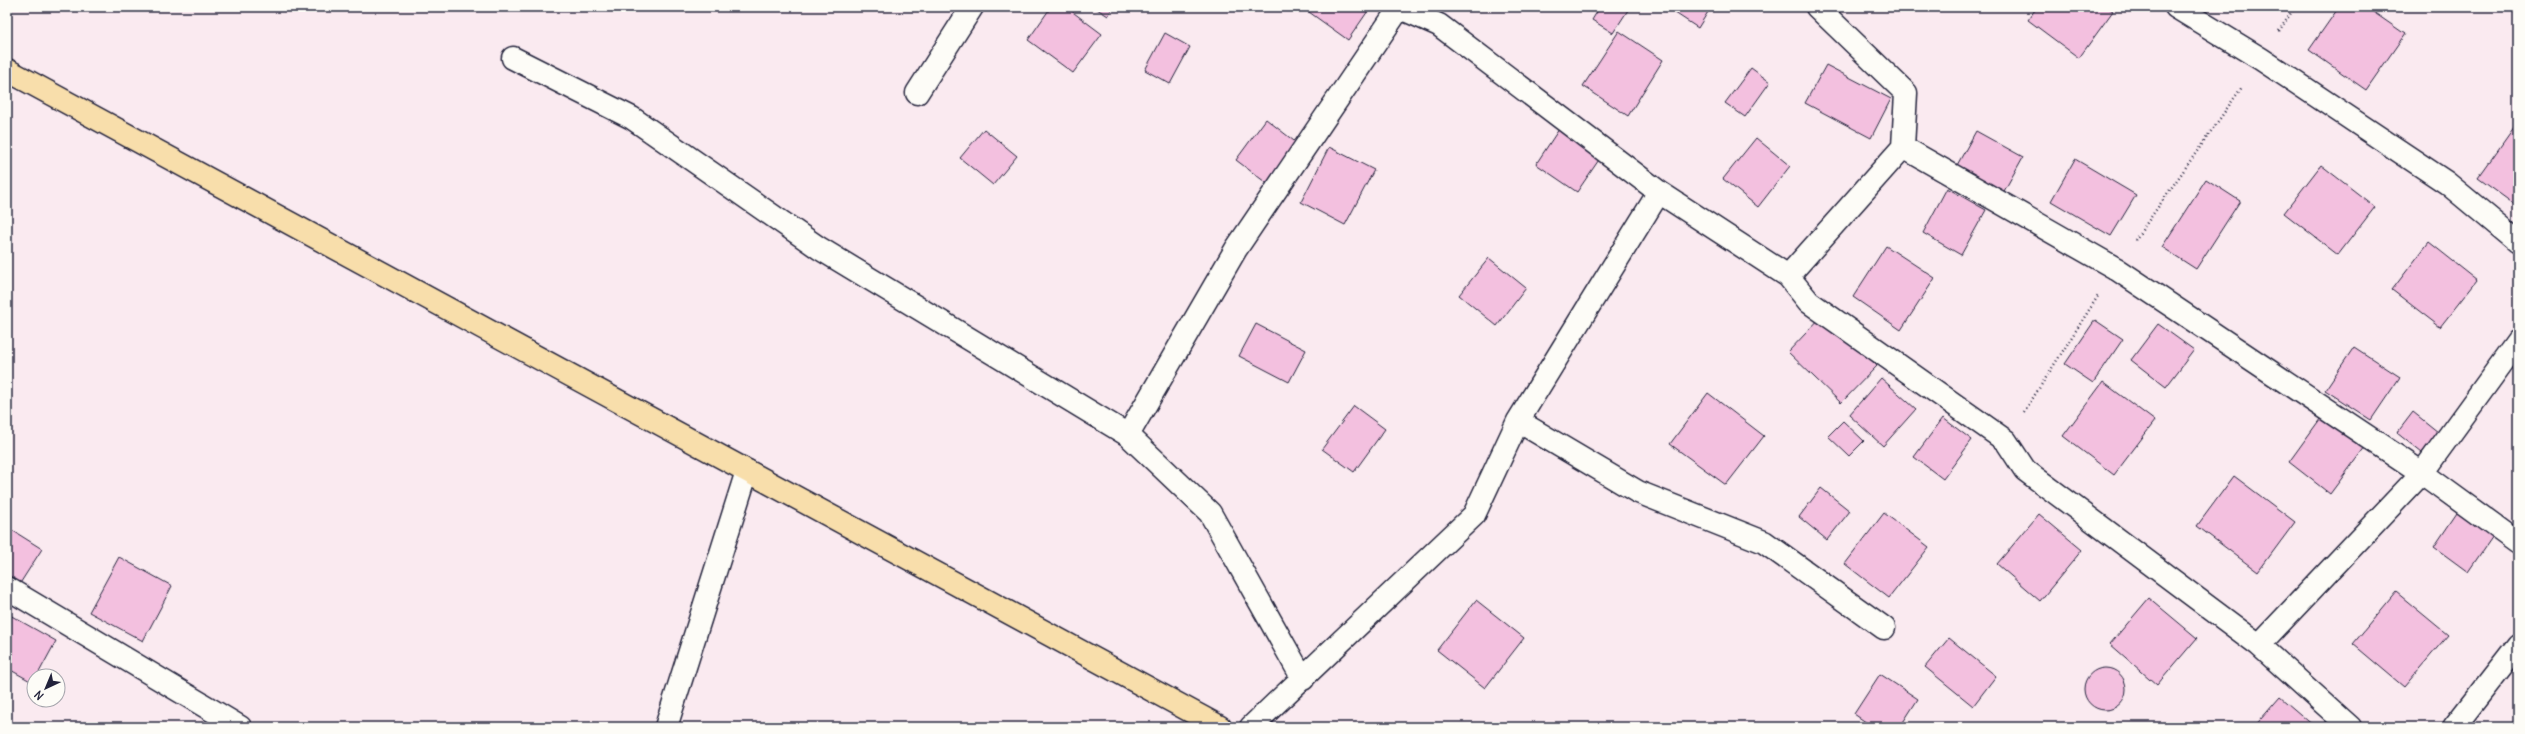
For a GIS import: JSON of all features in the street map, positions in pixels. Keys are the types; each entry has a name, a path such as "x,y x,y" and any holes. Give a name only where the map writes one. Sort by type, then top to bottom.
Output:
{"main road":[{"path":"7,70 1220,727"}],"street":[{"path":"917,93 972,7"},
{"path":"1128,435 1236,249 1399,7 1439,25 1659,192 1788,276 1809,302 2006,441 2025,470 2259,645 2350,727"},
{"path":"1788,276 1903,146 1906,93 1817,7"},
{"path":"2176,7 2261,59 2447,183 2518,242"},
{"path":"513,58 632,118 819,248 1128,435 1210,513 1303,679"},
{"path":"1903,146 2115,268 2422,473 2518,542"},
{"path":"1251,727 1474,515 1518,421 1659,192"},
{"path":"2259,645 2422,473 2518,341"},
{"path":"1518,421 1638,492 1764,542 1884,628"},
{"path":"666,727 747,471"},
{"path":"7,588 240,727"},
{"path":"2454,727 2518,645"}],"path":[{"path":"2006,441 2115,268 2261,59 2294,7"}],"building":[{"path":"1051,7 1066,7 1102,34 1073,73 1028,40"},
{"path":"1094,7 1113,7 1108,16"},
{"path":"1302,7 1368,7 1370,8 1348,40"},
{"path":"1600,7 1630,7 1613,33 1592,20"},
{"path":"1666,7 1711,7 1698,28"},
{"path":"2037,7 2107,7 2113,11 2079,58 2028,20"},
{"path":"2339,7 2366,7 2405,34 2366,90 2309,50"},
{"path":"1619,31 1663,60 1628,116 1583,86"},
{"path":"1165,33 1190,47 1170,84 1145,70"},
{"path":"1826,65 1891,99 1871,138 1805,103"},
{"path":"1751,68 1770,82 1745,117 1725,103"},
{"path":"1266,119 1303,148 1273,188 1236,160"},
{"path":"1565,120 1607,148 1577,192 1536,164"},
{"path":"2517,123 2518,124 2518,207 2478,178"},
{"path":"984,129 1017,156 993,185 960,158"},
{"path":"1976,131 2023,157 2003,193 1956,167"},
{"path":"1756,138 1790,166 1758,207 1723,179"},
{"path":"1329,147 1374,170 1345,225 1301,202"},
{"path":"2075,159 2136,195 2111,236 2051,201"},
{"path":"2321,165 2375,207 2338,255 2284,213"},
{"path":"2206,179 2240,201 2196,269 2162,247"},
{"path":"1947,188 1986,210 1961,255 1923,233"},
{"path":"2429,242 2477,280 2440,327 2392,290"},
{"path":"1886,246 1935,278 1901,330 1853,297"},
{"path":"1489,258 1526,288 1497,326 1459,295"},
{"path":"1824,314 1877,366 1841,403 1788,352"},
{"path":"2095,320 2123,339 2093,383 2065,364"},
{"path":"1256,324 1306,350 1289,382 1239,356"},
{"path":"2158,324 2194,350 2166,387 2131,360"},
{"path":"2354,347 2400,377 2371,420 2325,390"},
{"path":"1881,378 1916,409 1883,446 1849,415"},
{"path":"2103,382 2155,421 2114,475 2063,436"},
{"path":"1708,393 1764,436 1726,485 1670,444"},
{"path":"1354,406 1385,429 1354,472 1322,449"},
{"path":"2413,412 2438,432 2422,453 2397,433"},
{"path":"2323,415 2365,447 2330,494 2289,462"},
{"path":"1943,418 1972,440 1943,479 1914,457"},
{"path":"1843,421 1864,441 1849,456 1828,436"},
{"path":"2234,476 2295,522 2258,572 2197,526"},
{"path":"1821,488 1850,511 1827,540 1799,517"},
{"path":"2459,510 2494,534 2468,572 2434,547"},
{"path":"1884,513 1929,547 1889,598 1845,564"},
{"path":"2039,514 2082,550 2040,601 1997,564"},
{"path":"7,527 42,549 19,585 7,577"},
{"path":"119,557 172,586 143,641 89,612"},
{"path":"2396,592 2448,635 2404,687 2353,644"},
{"path":"2149,598 2197,638 2157,685 2110,644"},
{"path":"1476,600 1524,638 1485,688 1437,650"},
{"path":"8,614 56,641 41,668 26,668 26,679 7,668"},
{"path":"1949,638 1996,676 1973,706 1925,667"},
{"path":"2101,668 2109,668 2117,671 2123,677 2126,689 2123,701 2117,707 2109,710 2101,710 2093,707 2087,701 2084,693 2084,685 2087,677 2093,671"},
{"path":"1880,674 1918,699 1900,727 1873,727 1854,714"},
{"path":"2280,697 2315,727 2254,727"}]}
